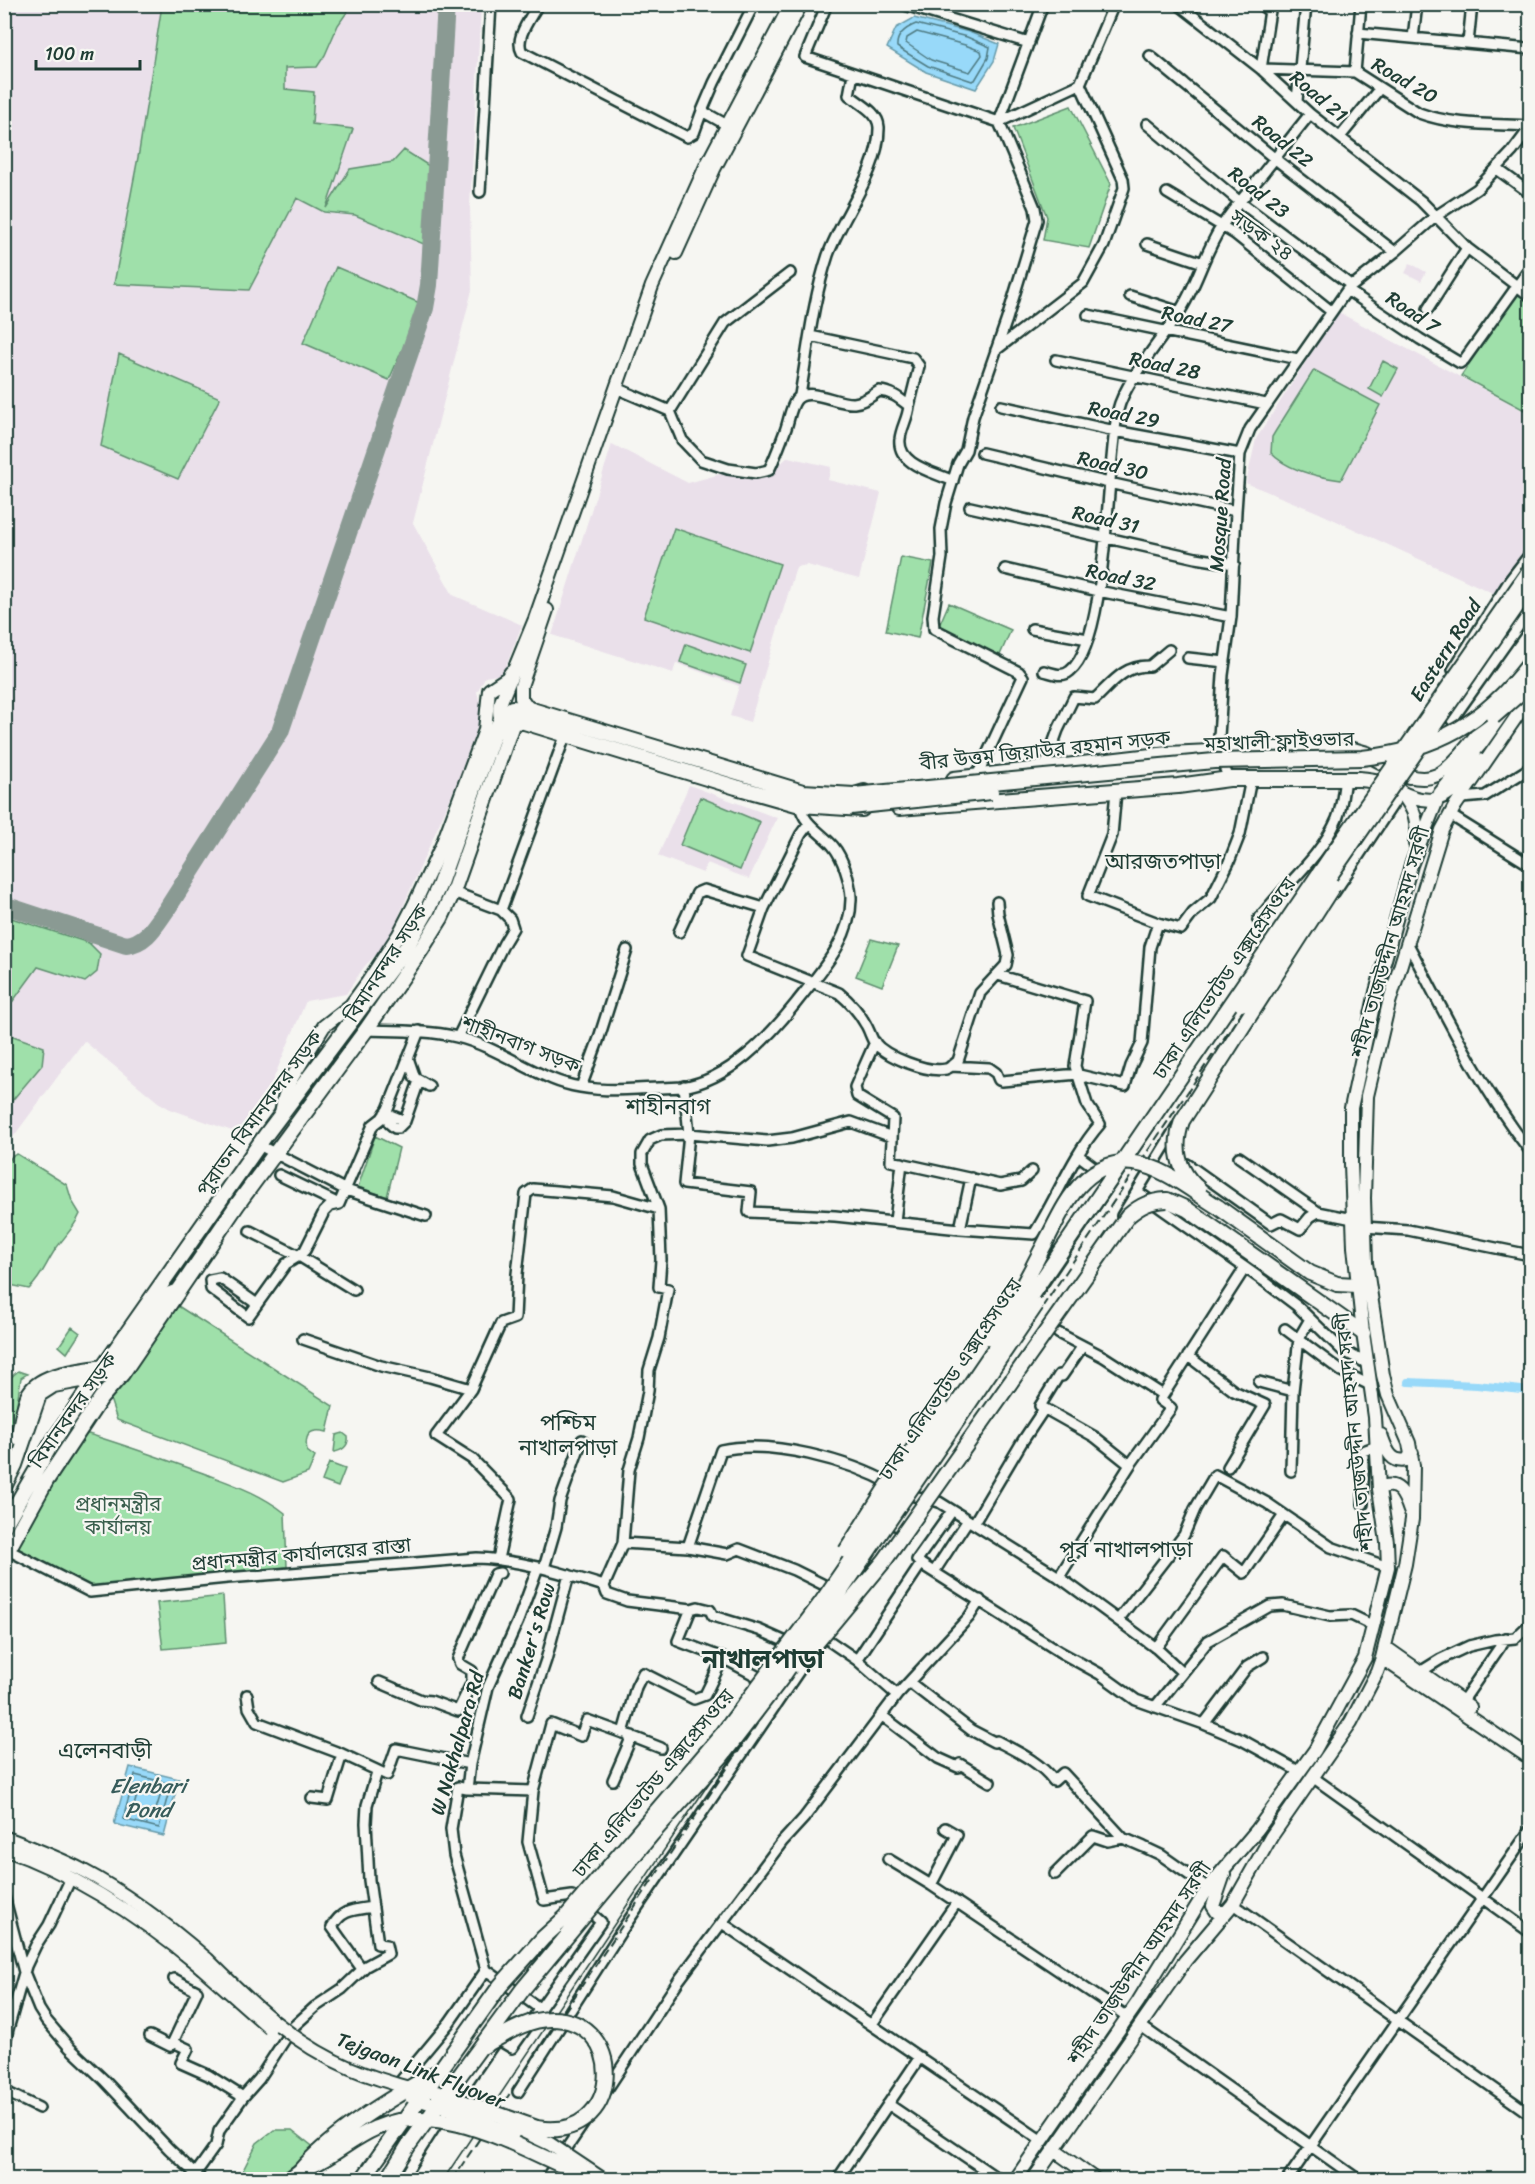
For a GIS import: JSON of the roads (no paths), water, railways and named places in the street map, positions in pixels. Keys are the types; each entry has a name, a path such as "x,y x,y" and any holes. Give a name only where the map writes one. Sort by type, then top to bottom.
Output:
{"highway":[{"name":"ঢাকা এলিভেটেড এক্সপ্রেসওয়ে","path":"362,2180 500,1986 543,1938 565,1918 724,1732 821,1604 1325,865 1530,570"},
{"name":"ঢাকা এলিভেটেড এক্সপ্রেসওয়ে","path":"387,2180 408,2146 523,1989 640,1848 782,1685 1126,1171 1530,586"},
{"name":"মহাখালী ফ্লাইওভার","path":"853,801 1214,761 1383,756 1435,740 1476,719 1493,706 1530,663"},
{"name":"মহাখালী ফ্লাইওভার","path":"853,801 1171,772 1354,767 1411,759 1442,747 1481,726 1517,696 1530,678"},
{"name":"বীর উত্তম জিয়াউর রহমান সড়ক","path":"514,715 524,722 736,788 800,805 824,808 853,801 869,790 1168,754 1282,749 1353,750 1367,754 1409,776"},
{"name":"বীর উত্তম জিয়াউর রহমান সড়ক","path":"514,715 792,789 853,801 869,810 1179,786 1229,779 1345,778 1373,780 1397,790"},
{"name":"বিমানবন্দর সড়ক","path":"6,1553 46,1481 101,1398 128,1366 237,1205 366,1030 426,942 453,892 514,715"},
{"name":"পুরাতন বিমানবন্দর সড়ক","path":"4,1526 52,1443 104,1366 281,1113 388,974 426,913 453,848 493,736 514,715"},
{"path":"1218,1207 1189,1179 1178,1160 1177,1145 1182,1121 1324,902 1352,846"},
{"path":"262,1141 278,1150"},
{"path":"821,1604 831,1578 865,1519 992,1337 1068,1200 1082,1182 1104,1168 1131,1162 1160,1171 1218,1207 1310,1273 1337,1284 1357,1286"},
{"path":"782,1685 885,1560 1128,1216 1139,1207 1154,1201 1167,1200 1187,1209 1363,1333"},
{"path":"91,1385 101,1398"},
{"path":"71,1414 84,1423"},
{"path":"288,2180 300,2171 320,2149 391,2099 409,2088 418,2082 503,2035 533,2022 560,2019 580,2027 597,2043 606,2067 606,2086 595,2109 573,2126 553,2130 537,2128 427,2090 415,2087 409,2087 401,2084"},
{"path":"300,2171 324,2161 374,2128 404,2119 416,2118 444,2121 465,2127 568,2166"}],"main road":[{"path":"791,4 706,166 652,286 620,389 521,686 514,715 498,714 592,461 620,389 659,289 714,169 801,4"},
{"name":"বীর উত্তম জিয়াউর রহমান সড়ক","path":"1409,776 1427,778 1447,768 1491,715 1530,656"},
{"path":"485,730 489,690 507,678 519,658"},
{"name":"শহীদ তাজউদ্দীন আহমদ সরণী","path":"1015,2180 1128,2017 1208,1888 1257,1830 1300,1772 1360,1671 1374,1626 1388,1567 1387,1542 1379,1489 1375,1418 1357,1286 1353,1219 1352,1108 1376,992 1412,866 1438,799 1444,788 1499,719 1530,663"},
{"path":"281,1113 290,1081 320,1033 329,1022 351,1005 399,934 442,845 485,730 503,697"},
{"path":"1438,799 1447,796 1458,787 1516,711 1530,697"},
{"name":"শহীদ তাজউদ্দীন আহমদ সরণী","path":"1033,2180 1185,1961 1229,1908 1270,1836 1314,1778 1351,1722 1377,1672 1405,1564 1414,1493 1412,1453 1388,1395 1383,1375 1366,1263 1364,1227 1367,1096 1389,1003 1438,840 1456,806 1530,697"},
{"path":"1397,790 1415,812 1417,819 1412,866"},
{"name":"বীর উত্তম জিয়াউর রহমান সড়ক","path":"1397,790 1418,799 1438,799"},
{"name":"বিমানবন্দর সড়ক","path":"91,1385 113,1372 164,1300 170,1293 180,1290"},
{"path":"4,1476 31,1390 43,1380 53,1376 104,1366"},
{"path":"4,1489 16,1465 40,1395 54,1386 72,1381 91,1385"},
{"path":"1375,1418 1387,1452 1393,1458 1401,1461 1407,1460 1412,1453"},
{"path":"1379,1489 1386,1485 1401,1490 1412,1519"},
{"path":"1383,1652 1420,1672 1530,1748"},
{"path":"1383,1652 1530,1758"},
{"path":"4,1836 74,1873 93,1889 204,1963"},
{"path":"4,1849 74,1873"},
{"path":"1227,1865 1213,1906 1217,1912 1229,1908"},
{"path":"1179,1935 1187,1930 1194,1937 1185,1961"},
{"name":"Tejgaon Link Flyover","path":"204,1963 300,2041 348,2068 471,2108 528,2133 572,2157 604,2180"},
{"name":"Tejgaon Link Flyover","path":"204,1963 267,2027 312,2057 366,2082 503,2129 535,2144 588,2180"},
{"path":"1054,2150 1096,2180"}],"street":[{"path":"480,192 491,4"},
{"path":"538,4 519,39 522,52 687,137 694,133 714,83 754,4"},
{"path":"827,4 805,57 999,122 1080,84 1114,4"},
{"path":"905,4 1029,43"},
{"path":"977,776 1023,677 1019,672 934,629 933,616 942,557 941,530 946,503 952,481 966,450 973,417 1007,319 1037,220 1035,208 999,122 1043,4"},
{"name":"Road 21","path":"1178,4 1261,69 1310,114 1421,201 1467,248 1530,296"},
{"path":"1260,4 1270,8 1261,69"},
{"path":"1297,101 1306,4"},
{"path":"1355,72 1361,4"},
{"path":"1413,38 1417,4"},
{"path":"1468,43 1472,4"},
{"path":"1358,33 1530,49"},
{"name":"Road 22","path":"1150,56 1274,158 1395,252"},
{"name":"Road 20","path":"1261,69 1355,72 1428,117 1450,122 1530,127"},
{"path":"620,389 670,411 682,440 701,460 728,469 756,473 769,470 795,401 800,395 820,281 826,262 874,156 879,127 875,115 849,95 854,74"},
{"path":"994,351 1083,283 1104,245 1124,188 1123,178 1080,84"},
{"path":"1340,137 1380,88"},
{"path":"702,111 727,125"},
{"path":"1044,671 1061,675 1069,672 1076,664 1088,639 1098,591 1119,405 1134,377 1180,312 1221,228 1310,114"},
{"name":"Road 23","path":"1146,124 1349,288"},
{"name":"Mosque Road","path":"1229,779 1218,752 1231,617 1240,454 1250,429 1349,288 1436,216 1477,189 1497,169 1530,127"},
{"path":"1497,169 1530,193"},
{"name":"সড়ক ২৪","path":"1167,194 1221,228 1235,234 1331,311"},
{"path":"1147,244 1203,263"},
{"path":"1428,309 1467,248"},
{"path":"1517,286 1530,268"},
{"path":"670,411 725,323 790,273"},
{"name":"Road 7","path":"1349,288 1420,339 1460,363 1517,286"},
{"path":"1130,296 1180,312"},
{"name":"Road 27","path":"1088,315 1298,359"},
{"path":"810,336 913,358 919,366 900,439 900,451 909,461 952,481"},
{"name":"Road 28","path":"1056,360 1266,404"},
{"path":"800,395 813,393 852,404 863,402 879,391 889,392 909,406"},
{"name":"Road 29","path":"1001,405 1115,431 1240,454"},
{"name":"Road 30","path":"982,453 1236,511"},
{"name":"Road 31","path":"970,507 1196,558 1234,564"},
{"name":"Eastern Road","path":"1397,769 1441,689 1510,580 1530,554"},
{"name":"Road 32","path":"1005,568 1098,591 1231,617"},
{"path":"1452,720 1530,610"},
{"path":"1032,629 1088,639"},
{"path":"1044,769 1058,730 1074,697 1095,699 1114,678 1137,666 1150,666 1169,650"},
{"path":"1188,658 1225,662"},
{"path":"501,910 564,739"},
{"path":"1456,806 1485,796 1530,768"},
{"path":"1258,920 1273,900 1322,848 1338,817 1345,778"},
{"path":"1116,791 1112,835 1088,896 1158,924 1181,930 1193,914 1211,898 1230,862 1240,834 1251,779"},
{"path":"1014,1378 1138,1192 1169,1138 1397,790"},
{"path":"792,1644 999,1345 1088,1206 1193,1067 1238,996 1397,790"},
{"name":"শাহীনবাগ সড়ক","path":"366,1030 419,1031 458,1037 501,1054 553,1080 581,1087 612,1091 684,1086 709,1079 759,1045 783,1020 836,950 847,926 851,895 849,882 834,847 808,823 801,813 800,805"},
{"path":"1456,806 1530,865"},
{"path":"808,823 764,908 747,956 839,993 851,1003 875,1042 891,1054 915,1065 938,1069 951,1066 989,1068 1002,1081 1079,1075 1125,1086 1142,1043 1150,947 1158,924"},
{"path":"679,932 697,893 704,890 764,908"},
{"path":"453,892 501,910 510,919 513,928 458,1037"},
{"path":"951,1066 957,1061 980,993 1006,965 1008,955 997,902"},
{"path":"1407,942 1470,1060 1505,1118 1530,1151"},
{"path":"581,1087 627,950"},
{"path":"684,1086 689,1134 684,1184 751,1192 750,1212 895,1221 960,1230 1034,1234 1078,1155 1100,1124 1087,1104 1075,1066 1085,1000 998,975"},
{"path":"339,1204 373,1125 387,1113 419,1031"},
{"path":"875,1042 855,1087 857,1096 893,1118 891,1161 1000,1185 1021,1181 1032,1171"},
{"path":"408,1058 415,1078 429,1086"},
{"path":"387,1113 405,1121 419,1081"},
{"path":"604,1586 623,1543 629,1470 639,1438 648,1391 649,1370 659,1338 668,1289 659,1287 661,1260 659,1209 642,1164 642,1154 650,1140 661,1135 689,1134 767,1141 792,1138 851,1122 892,1137"},
{"path":"278,1150 346,1190 426,1216"},
{"path":"1078,1155 1098,1170"},
{"path":"1239,1157 1318,1212 1353,1219"},
{"path":"895,1221 902,1163"},
{"path":"1187,1164 1272,1224 1281,1219 1300,1229 1310,1217 1318,1212"},
{"path":"279,1175 339,1204"},
{"path":"960,1230 971,1178"},
{"path":"498,1559 511,1499 472,1459 436,1436 471,1389 501,1323 515,1318 517,1274 526,1194 533,1189 613,1196 659,1209"},
{"path":"1138,1192 1297,1306 1342,1350 1368,1364"},
{"path":"210,1280 211,1289 248,1317 286,1264 300,1256 305,1250 324,1212 330,1206 339,1204"},
{"path":"1364,1227 1408,1230 1530,1255"},
{"path":"250,1231 300,1256 354,1290"},
{"path":"1059,1577 1130,1465 1172,1408 1160,1400 1245,1268"},
{"path":"194,1269 210,1280 220,1278 257,1304"},
{"path":"1291,1472 1293,1391 1299,1338 1310,1319"},
{"path":"1284,1329 1341,1371 1370,1385"},
{"path":"1058,1333 1104,1357 1163,1395"},
{"path":"303,1340 381,1366 471,1389"},
{"path":"1082,1347 1062,1376 1059,1375 1041,1406 1095,1437 1130,1465"},
{"path":"1188,1356 1234,1391 1264,1404 1228,1467"},
{"path":"1259,1382 1293,1391"},
{"path":"934,1572 971,1522 1044,1409"},
{"name":"W Nakhalpara Rd","path":"486,1970 458,1871 451,1829 458,1787 466,1789 488,1687 541,1567 556,1527 560,1501 582,1440"},
{"path":"688,1547 721,1450 738,1446 759,1446 831,1460 860,1469 910,1495 939,1502 1059,1577 1156,1648 1182,1672"},
{"path":"1363,1504 1363,1451 1377,1446"},
{"path":"1118,1620 1184,1534 1215,1475 1267,1503 1331,1547 1388,1567"},
{"path":"952,1511 917,1560 921,1564 1060,1652 1100,1674 1136,1700 1242,1740 1300,1772"},
{"path":"1156,1648 1223,1556 1244,1573 1284,1515"},
{"path":"518,2092 782,1685 811,1654 863,1573 892,1536"},
{"path":"623,1543 688,1547 727,1554 739,1549 794,1570 830,1588"},
{"name":"প্রধানমন্ত্রীর কার্যালয়ের রাস্তা","path":"6,1553 90,1592 455,1558 498,1559 541,1567 604,1586 607,1594 627,1601 691,1609"},
{"path":"857,1660 921,1564"},
{"path":"379,1682 421,1700 431,1701 458,1711 472,1682 472,1671 460,1664 458,1659 495,1574 500,1573"},
{"name":"Banker's Row","path":"527,1716 546,1660 570,1575"},
{"path":"545,2180 680,1980 782,1842 804,1818 897,1695 969,1617 980,1600"},
{"path":"1155,1707 1208,1641 1276,1604 1330,1616 1351,1615 1374,1626"},
{"path":"782,1685 723,1658 678,1641 691,1609 698,1607 710,1610 713,1616 751,1627 811,1654"},
{"path":"1420,1672 1469,1646 1515,1638 1530,1624"},
{"path":"822,1636 857,1660 897,1695"},
{"path":"1462,1702 1506,1638"},
{"path":"1204,1724 1247,1667 1263,1657"},
{"path":"613,1779 627,1735 636,1687 643,1673 694,1699 705,1695 723,1658"},
{"path":"909,1682 971,1730 1048,1771 1054,1781 1063,1773 1123,1838 1161,1855 1208,1888"},
{"path":"248,1695 249,1708 257,1722 342,1754 377,1772 387,1775 396,1749 470,1764"},
{"path":"881,1715 938,1758 957,1767 960,1764 990,1782"},
{"path":"401,2180 449,2105 497,2039 512,2048 601,1922 572,1896 544,1900 528,1842 533,1791 551,1724 581,1736 587,1719 662,1748"},
{"path":"312,1798 328,1800 342,1754"},
{"path":"4,1896 24,1972 42,2013 70,2048 104,2080 196,2178 216,2145 219,2131 259,2079 293,2027 315,2007 342,1989 362,1969 388,1953 386,1945 378,1944 369,1880 367,1806 377,1772"},
{"path":"1314,1778 1530,1932"},
{"path":"466,1789 533,1791"},
{"path":"931,1885 957,1834 945,1828"},
{"path":"1287,2180 1530,1830"},
{"path":"1055,1875 1093,1836 1108,1841 1123,1838"},
{"path":"888,1859 957,1902 1128,2017"},
{"path":"6,2044 6,2029 24,1972 74,1873"},
{"path":"872,2024 957,1902"},
{"path":"362,1969 332,1927 337,1918 350,1911 373,1907"},
{"path":"1229,1908 1398,2020 1530,2114"},
{"path":"722,1923 1041,2141"},
{"path":"401,2084 449,2023 486,1970 539,2008"},
{"path":"150,2036 170,2046 197,1991 174,1979"},
{"path":"1141,2026 1359,2180"},
{"path":"288,2037 364,2077 449,2105"},
{"path":"173,2042 188,2049 181,2063 208,2075 243,2097"},
{"path":"837,2180 920,2057"},
{"path":"4,2091 39,2108"},
{"path":"888,2104 1000,2180"}],"water":[{"path":"914,18 969,32 999,44 994,61 976,89 926,72 887,48 896,28"},
{"name":"Elenbari Pond","path":"130,1767 179,1779 164,1836 114,1824"}],"waterway":[{"path":"1408,1382 1477,1385 1530,1391"}],"tram line":[{"path":"443,2180 707,1786 1013,1339 1233,1012 1347,854 1530,587"}],"railway":[{"path":"452,2180 910,1495 1018,1343 1239,1016 1273,971 1530,599"}],"district":[{"name":"আরজতপাড়া","path":"1163,861"},
{"name":"শাহীনবাগ","path":"668,1106"},
{"name":"পশ্চিম নাখালপাড়া","path":"568,1434"},
{"name":"পূর্ব নাখালপাড়া","path":"1126,1549"},
{"name":"নাখালপাড়া","path":"763,1659"},
{"name":"এলেনবাড়ী","path":"105,1750"}],"park label":[{"name":"প্রধানমন্ত্রীর কার্যালয়","path":"118,1516"}]}
